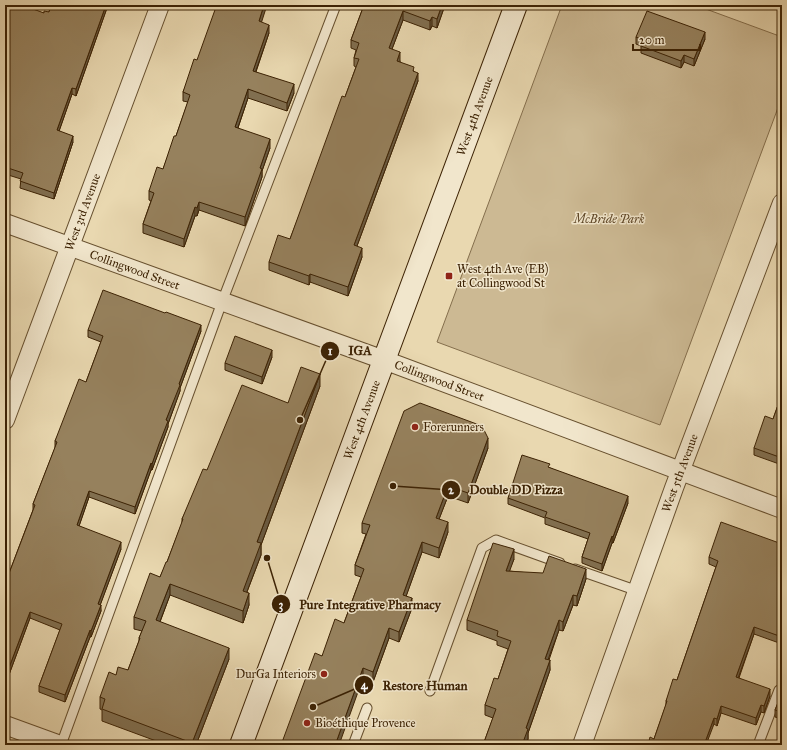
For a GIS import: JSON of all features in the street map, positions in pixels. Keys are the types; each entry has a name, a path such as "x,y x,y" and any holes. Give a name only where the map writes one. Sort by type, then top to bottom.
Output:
{"main road":[{"name":"West 4th Avenue","path":"241,745 516,5"}],"street":[{"name":"West 3rd Avenue","path":"5,420 71,247 160,5"},
{"name":"West 5th Avenue","path":"582,745 681,471 782,203"},
{"name":"Collingwood Street","path":"5,223 384,360 782,509"},
{"path":"5,725 61,745"}],"lane":[{"path":"61,745 222,302 336,5"},
{"path":"430,690 482,548 496,540 638,591"},
{"path":"758,745 779,690"},
{"path":"353,745 367,708"}],"green space":[{"name":"McBride Park","path":"562,5 695,5 782,37 782,97 660,425 437,342"}],"building":[{"path":"5,5 22,5 44,13 44,11 49,12 51,5 106,5 76,89 72,88 57,130 73,136 54,193 20,181 23,173 5,167"},
{"path":"223,5 264,5 259,21 269,25 253,71 294,84 287,103 248,89 235,127 270,139 260,168 262,169 245,217 199,202 197,208 195,207 184,239 143,224 154,193 149,191 157,167 163,169 190,95 183,92 194,59 197,60 216,7 222,8"},
{"path":"364,5 442,5 437,19 432,17 430,21 403,11 389,48 400,52 397,61 414,67 413,71 418,73 354,245 362,248 348,287 310,274 309,276 269,262 278,235 290,239 342,96 345,97 359,59 354,58 359,43 351,40"},
{"path":"647,11 705,32 694,59 684,55 681,61 641,46 643,40 636,37"},
{"path":"5,255 8,256 5,264"},
{"path":"103,290 201,325 166,420 168,421 135,507 89,491 77,525 121,542 98,604 101,605 65,695 39,686 62,624 30,612 7,673 5,672 5,584 35,505 33,504 57,442 55,441 79,379 86,382 103,336 88,330"},
{"path":"235,336 272,350 262,377 225,363"},
{"path":"301,367 320,374 257,542 261,543 243,591 249,593 243,611 170,584 156,620 229,648 192,743 102,709 105,699 100,697 109,672 116,675 118,667 128,670 146,621 134,617 150,573 160,577 203,469 207,470 242,385 288,403"},
{"path":"782,394 782,458 754,448 765,416 773,419"},
{"path":"420,403 482,426 488,438 468,493 448,486 436,518 448,522 439,548 422,542 403,595 412,598 399,632 389,628 373,672 363,668 337,740 351,745 281,745 315,653 322,656 335,619 344,623 364,569 355,565 370,525 362,523 404,411"},
{"path":"522,455 550,464 548,467 628,496 602,564 582,557 590,533 545,517 547,512 508,498"},
{"path":"721,522 782,544 782,637 754,627 736,677 770,689 764,706 761,705 756,718 721,706 717,719 714,718 704,745 648,745 650,737 654,739 673,679 677,680 718,561 709,557"},
{"path":"493,543 514,549 506,571 543,573 549,556 586,569 577,596 573,595 563,622 559,620 545,659 550,660 526,728 528,729 522,745 483,745 496,709 485,705 494,678 498,679 511,641 497,636 498,631 467,620"},
{"path":"782,693 782,712 775,710"}],"place":[{"name":"West 4th Ave (EB) at Collingwood St","path":"449,276"},
{"name":"IGA","path":"300,420"},
{"name":"Forerunners","path":"415,427"},
{"name":"Double DD Pizza","path":"393,486"},
{"name":"Pure Integrative Pharmacy","path":"267,558"},
{"name":"DurGa Interiors","path":"324,674"},
{"name":"Restore Human","path":"313,707"},
{"name":"Bioéthique Provence","path":"307,723"}]}
